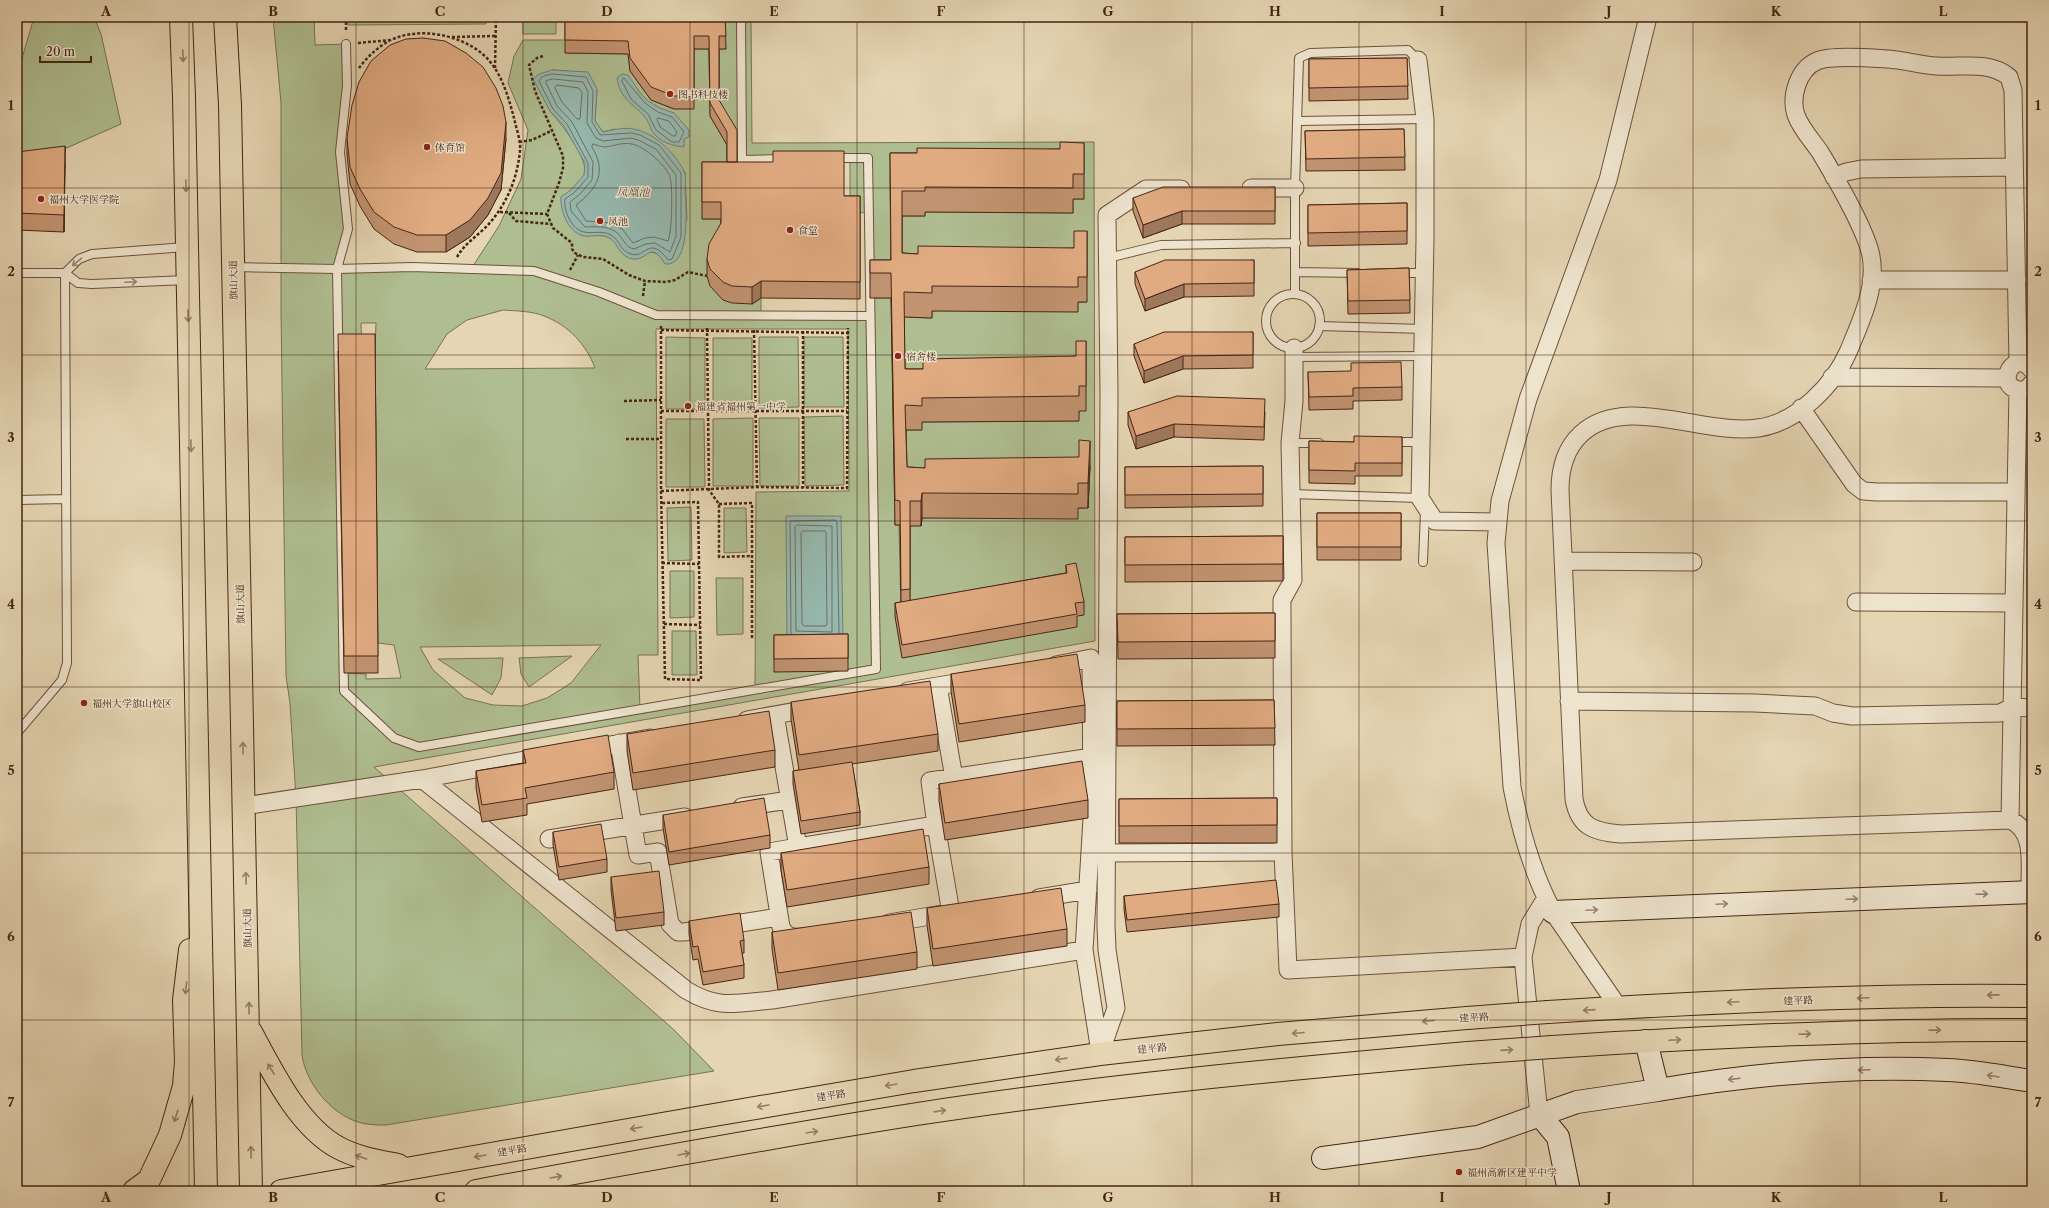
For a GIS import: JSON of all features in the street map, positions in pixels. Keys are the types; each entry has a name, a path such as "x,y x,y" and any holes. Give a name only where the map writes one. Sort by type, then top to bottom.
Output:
{"highway":[{"path":"181,17 206,1191"},
{"name":"旗山大道","path":"225,17 230,105 232,267 250,1030 251,1191"},
{"path":"134,1191 149,1180 170,1135 184,1086 186,1062 184,1000 199,865"},
{"name":"建平路","path":"281,1191 914,1081 1100,1054 1278,1034 1467,1018 1619,1008 1894,996 2032,996"},
{"path":"250,1030 286,1094 316,1132 339,1148 364,1159 413,1167"},
{"path":"476,1191 707,1149 934,1112 1107,1088 1264,1071 1468,1053 1646,1041 1878,1031 2032,1030"}],"street":[{"path":"1619,1008 1550,905 1526,842 1512,787 1496,543 1497,522 1504,484 1528,399 1608,180 1648,17"},
{"path":"1569,1191 1558,1137 1539,1114 1523,957 1530,924 1550,905 2031,892 2027,835 2017,823 2010,820 1621,834 1598,831 1580,820 1575,808 1560,490 1561,471 1573,443 1587,429 1613,417 1632,415 1732,429 1758,428 1775,424 1801,408 1820,391 1832,377 1844,361 1864,310 1872,280 1871,256 1868,245 1834,177 1799,121 1794,107 1794,98 1799,80 1811,65 1817,61 1842,58 1889,59 1936,66 1980,66 2004,73 2009,77 2013,90 2017,280 2025,366 2009,370 2019,384 2010,820"},
{"path":"1418,60 1425,119 1425,273 1422,442 1423,502 1435,521 1497,522"},
{"path":"1834,177 1846,172 1862,169 2014,167"},
{"path":"1232,189 1295,188"},
{"path":"1100,1054 1116,1008 1107,950 1106,853 1116,617 1107,215 1146,189 1200,189"},
{"path":"1872,280 2017,280"},
{"path":"1294,353 1294,401 1290,443 1293,580 1274,617 1288,970 1523,957"},
{"path":"1832,377 2019,384"},
{"path":"1801,408 1854,484 1863,491 2016,492"},
{"path":"1563,561 1693,562"},
{"path":"1856,602 2014,603"},
{"path":"1038,668 1091,658 1092,819 1084,950 1100,1054"},
{"path":"892,694 992,676"},
{"path":"938,686 954,778"},
{"path":"1569,701 1815,706 1833,713 1852,716 2000,713 2012,707 2032,708"},
{"path":"728,724 829,705"},
{"path":"775,715 798,847"},
{"path":"244,806 422,778 666,735"},
{"path":"618,743 638,855 658,852 670,924 673,928 684,932 779,916"},
{"path":"874,925 959,911 936,825 930,781 1092,757"},
{"path":"422,778 686,990 715,1003 725,1004 772,1000 1084,950"},
{"path":"727,810 790,800"},
{"path":"549,839 703,814"},
{"path":"819,934 796,938 789,937 784,933 781,927 769,852 936,825"},
{"path":"1106,853 1283,852"},
{"path":"1020,902 1088,890"},
{"path":"1646,1041 1658,1090"},
{"path":"1323,1158 1478,1137 1539,1114 1577,1102 1753,1076 1881,1069 1950,1070 2032,1081"}],"lane":[{"path":"741,17 742,160 788,159"},
{"path":"346,44 347,85 340,152 348,229 336,269 344,691 394,738 418,748 876,669 868,158 827,158"},
{"path":"1295,294 1295,188 1299,58 1310,53 1408,50 1418,60"},
{"path":"1298,121 1425,119"},
{"path":"1108,258 1161,245 1296,243"},
{"path":"17,733 62,680 67,663 64,273 79,258 92,254 187,247"},
{"path":"232,267 336,269 451,268 534,271 599,292 656,316 870,316"},
{"path":"1295,272 1364,273"},
{"path":"17,273 64,273 78,283 92,284 187,280"},
{"path":"1387,273 1425,273"},
{"path":"1294,353 1310,341 1316,334 1319,326 1317,308 1311,301 1295,294 1280,297 1274,301 1266,314 1266,323 1272,338 1294,353 1424,356"},
{"path":"1319,326 1424,329"},
{"path":"1290,443 1329,442"},
{"path":"1383,442 1422,442"},
{"path":"1290,494 1423,502 1423,562"},
{"path":"17,500 66,499"}],"path":[{"path":"495,69 496,17"},
{"path":"346,44 391,40 418,33 452,36 496,36"},
{"path":"451,268 463,247 500,212 508,197 520,150 509,99 495,69 480,52 452,36"},
{"path":"347,85 367,58 391,40"},
{"path":"543,56 536,58 529,65 535,91 563,156 563,168 547,214 553,228 572,243 572,249 575,253 583,256 603,258 634,278 666,282 675,280 688,272 708,276"},
{"path":"519,142 532,140 551,131"},
{"path":"500,212 547,214"},
{"path":"508,212 516,221 551,224"},
{"path":"661,316 661,491 665,679 701,680 698,502 662,503"},
{"path":"707,316 709,490 719,504 719,557 752,556"},
{"path":"754,316 757,487"},
{"path":"803,316 803,488"},
{"path":"661,491 757,487 846,488 848,316"},
{"path":"661,330 848,332"},
{"path":"624,401 661,400"},
{"path":"661,411 847,411"},
{"path":"626,439 661,439"},
{"path":"719,504 752,503 752,640"},
{"path":"662,563 699,564"},
{"path":"664,624 700,624"}],"green space":[{"path":"34,17 94,17 101,34 121,124 62,150 17,167 17,76"},
{"name":"福建省福州第一中学","path":"273,17 314,17 315,45 346,44 340,152 348,229 337,268 471,269 499,226 521,179 528,130 508,83 514,56 523,40 566,40 565,53 628,54 630,71 651,100 674,109 694,49 709,49 710,116 727,145 727,179 702,219 721,219 721,240 752,304 761,298 761,315 870,316 870,298 891,298 895,525 899,525 901,615 1075,616 1084,614 910,613 910,526 921,525 922,518 1088,508 1090,466 907,492 905,430 921,430 922,422 1078,421 1079,411 905,394 904,317 932,318 932,311 1087,302 902,278 902,216 925,216 925,212 1073,213 1073,199 1084,199 890,178 891,278 870,285 868,213 850,212 850,158 737,179 719,113 719,49 726,49 719,17 751,17 752,143 1094,142 1095,641 374,767 673,1029 714,1071 386,1125 361,1123 338,1112 321,1096 308,1076 302,1055 296,798 290,703 286,676 281,310 281,103","holes":["552,70 568,71 597,89 595,121 603,132 615,129 685,172 687,219 665,264 661,257 655,253 605,236 595,235 561,197 579,182 584,176 585,169 583,161 573,142 550,111","503,310 539,314 553,320 575,336 587,351 595,368 425,369 447,334 467,320","361,323 376,323 378,643 394,645 401,678 366,679 366,674 344,673 362,351","656,329 848,329 849,491 756,492 755,689 640,709 638,655 658,655","601,645 571,683 547,698 522,706 493,705 465,698 433,670 420,647"]},
{"path":"348,17 486,17 486,24 348,25"},
{"path":"523,17 556,17 556,34 523,34"},
{"path":"666,337 705,338 705,409 666,409"},
{"path":"759,337 798,337 799,407 759,408"},
{"path":"804,337 843,337 844,407 804,407"},
{"path":"713,338 752,338 752,408 713,408"},
{"path":"843,416 844,485 805,486 804,417"},
{"path":"753,418 753,486 713,486 713,419"},
{"path":"759,418 799,418 799,486 760,486"},
{"path":"666,419 704,419 705,487 666,487"},
{"path":"691,507 692,560 668,561 667,508"},
{"path":"724,508 746,508 747,552 724,553"},
{"path":"670,571 694,571 694,617 670,618"},
{"path":"716,578 743,578 743,634 717,635"},
{"path":"672,631 696,631 697,675 672,675"},
{"path":"572,656 529,687 521,674 519,658"},
{"path":"503,658 501,678 492,695 438,659"}],"water":[{"name":"凤凰池","path":"552,70 588,72 597,89 595,121 603,132 626,128 649,134 663,144 680,164 686,178 686,222 683,246 679,256 673,262 665,264 656,253 652,252 638,259 629,258 622,254 614,242 608,237 584,236 578,234 569,226 562,208 561,197 572,189 584,175 585,163 564,126 550,111 533,79 539,74"},
{"path":"622,74 628,75 641,94 648,101 660,108 674,113 689,130 689,137 684,139 684,147 666,143 655,135 645,117 621,91 617,78"},
{"path":"786,516 841,516 843,640 787,641"}],"building":[{"name":"图书科技楼","path":"565,17 725,17 726,36 719,36 719,100 737,130 737,162 727,162 727,132 710,103 709,36 694,36 694,96 674,96 651,87 630,58 628,41 565,40"},
{"name":"体育馆","path":"423,38 445,41 466,53 483,67 496,88 503,106 506,122 501,173 488,198 470,220 446,235 417,235 394,227 374,212 360,189 350,167 347,138 352,105 359,82 371,61 390,45 406,39"},
{"path":"1407,58 1408,86 1309,88 1309,59"},
{"path":"1404,129 1405,157 1306,159 1305,131"},
{"path":"1060,142 1084,143 1084,174 1073,174 1073,188 925,187 925,191 902,191 902,253 918,254 918,246 1074,248 1074,231 1087,231 1087,277 1078,277 1078,287 932,286 932,293 904,292 905,369 923,369 923,359 1076,356 1076,341 1086,341 1086,386 1079,386 1079,396 922,398 922,406 905,405 907,467 925,468 925,459 1079,457 1079,440 1090,441 1088,483 1078,483 1078,494 922,493 921,501 910,501 910,589 901,590 900,501 895,500 891,273 870,273 870,260 891,260 890,153 917,153 917,148 1060,149"},
{"name":"福州大学医学院","path":"65,146 64,215 17,213 17,152"},
{"name":"食堂","path":"773,151 844,151 844,196 860,196 860,282 761,281 752,287 732,286 723,282 710,269 707,259 709,244 721,223 721,202 702,202 702,162 773,162"},
{"path":"1163,187 1275,187 1275,211 1182,211 1143,225 1133,198"},
{"path":"1407,203 1407,231 1308,233 1308,205"},
{"path":"1165,260 1254,260 1254,283 1184,284 1145,299 1135,272"},
{"path":"1409,268 1410,300 1348,301 1347,270"},
{"path":"1164,332 1253,332 1253,355 1183,356 1144,371 1134,344"},
{"path":"338,334 375,334 378,656 344,656"},
{"path":"1401,362 1402,387 1353,388 1353,396 1309,397 1308,372 1351,371 1351,363"},
{"path":"1177,396 1265,399 1264,427 1174,424 1136,436 1128,412"},
{"path":"1354,436 1402,437 1402,463 1355,463 1355,471 1309,470 1309,441 1354,442"},
{"path":"1263,466 1263,494 1125,495 1125,467"},
{"path":"1317,513 1401,513 1401,547 1317,547"},
{"path":"1283,536 1283,564 1125,565 1125,537"},
{"path":"1076,563 1084,602 1075,603 1077,614 902,645 895,603 1067,573 1066,565"},
{"path":"1275,613 1275,641 1118,642 1117,614"},
{"path":"848,634 848,658 774,659 774,635"},
{"path":"1077,654 1085,705 959,724 951,674"},
{"path":"930,681 938,734 799,755 791,702"},
{"path":"1274,700 1275,728 1117,729 1117,701"},
{"path":"769,711 775,750 633,773 627,734"},
{"path":"608,735 614,772 525,788 527,798 482,805 476,771 526,763 523,750"},
{"path":"1082,761 1088,800 945,823 939,784"},
{"path":"852,762 860,812 801,821 793,771"},
{"path":"764,798 770,835 669,852 663,815"},
{"path":"1277,798 1277,825 1119,826 1119,799"},
{"path":"601,824 607,859 559,867 553,832"},
{"path":"923,829 929,867 787,890 781,853"},
{"path":"659,871 664,912 616,918 611,877"},
{"path":"1276,880 1279,904 1127,920 1124,896"},
{"path":"1061,888 1067,929 933,949 927,908"},
{"path":"911,912 917,952 778,973 772,932"},
{"path":"740,913 744,940 740,941 744,965 703,972 698,946 693,947 689,921"}],"place":[{"name":"图书科技楼","path":"670,94"},
{"name":"体育馆","path":"427,147"},
{"name":"福州大学医学院","path":"41,199"},
{"name":"凤池","path":"600,221"},
{"name":"食堂","path":"790,230"},
{"name":"宿舍楼","path":"898,356"},
{"name":"福建省福州第一中学","path":"688,406"},
{"name":"福州大学旗山校区","path":"84,703"},
{"name":"福州高新区建平中学","path":"1459,1172"}]}
